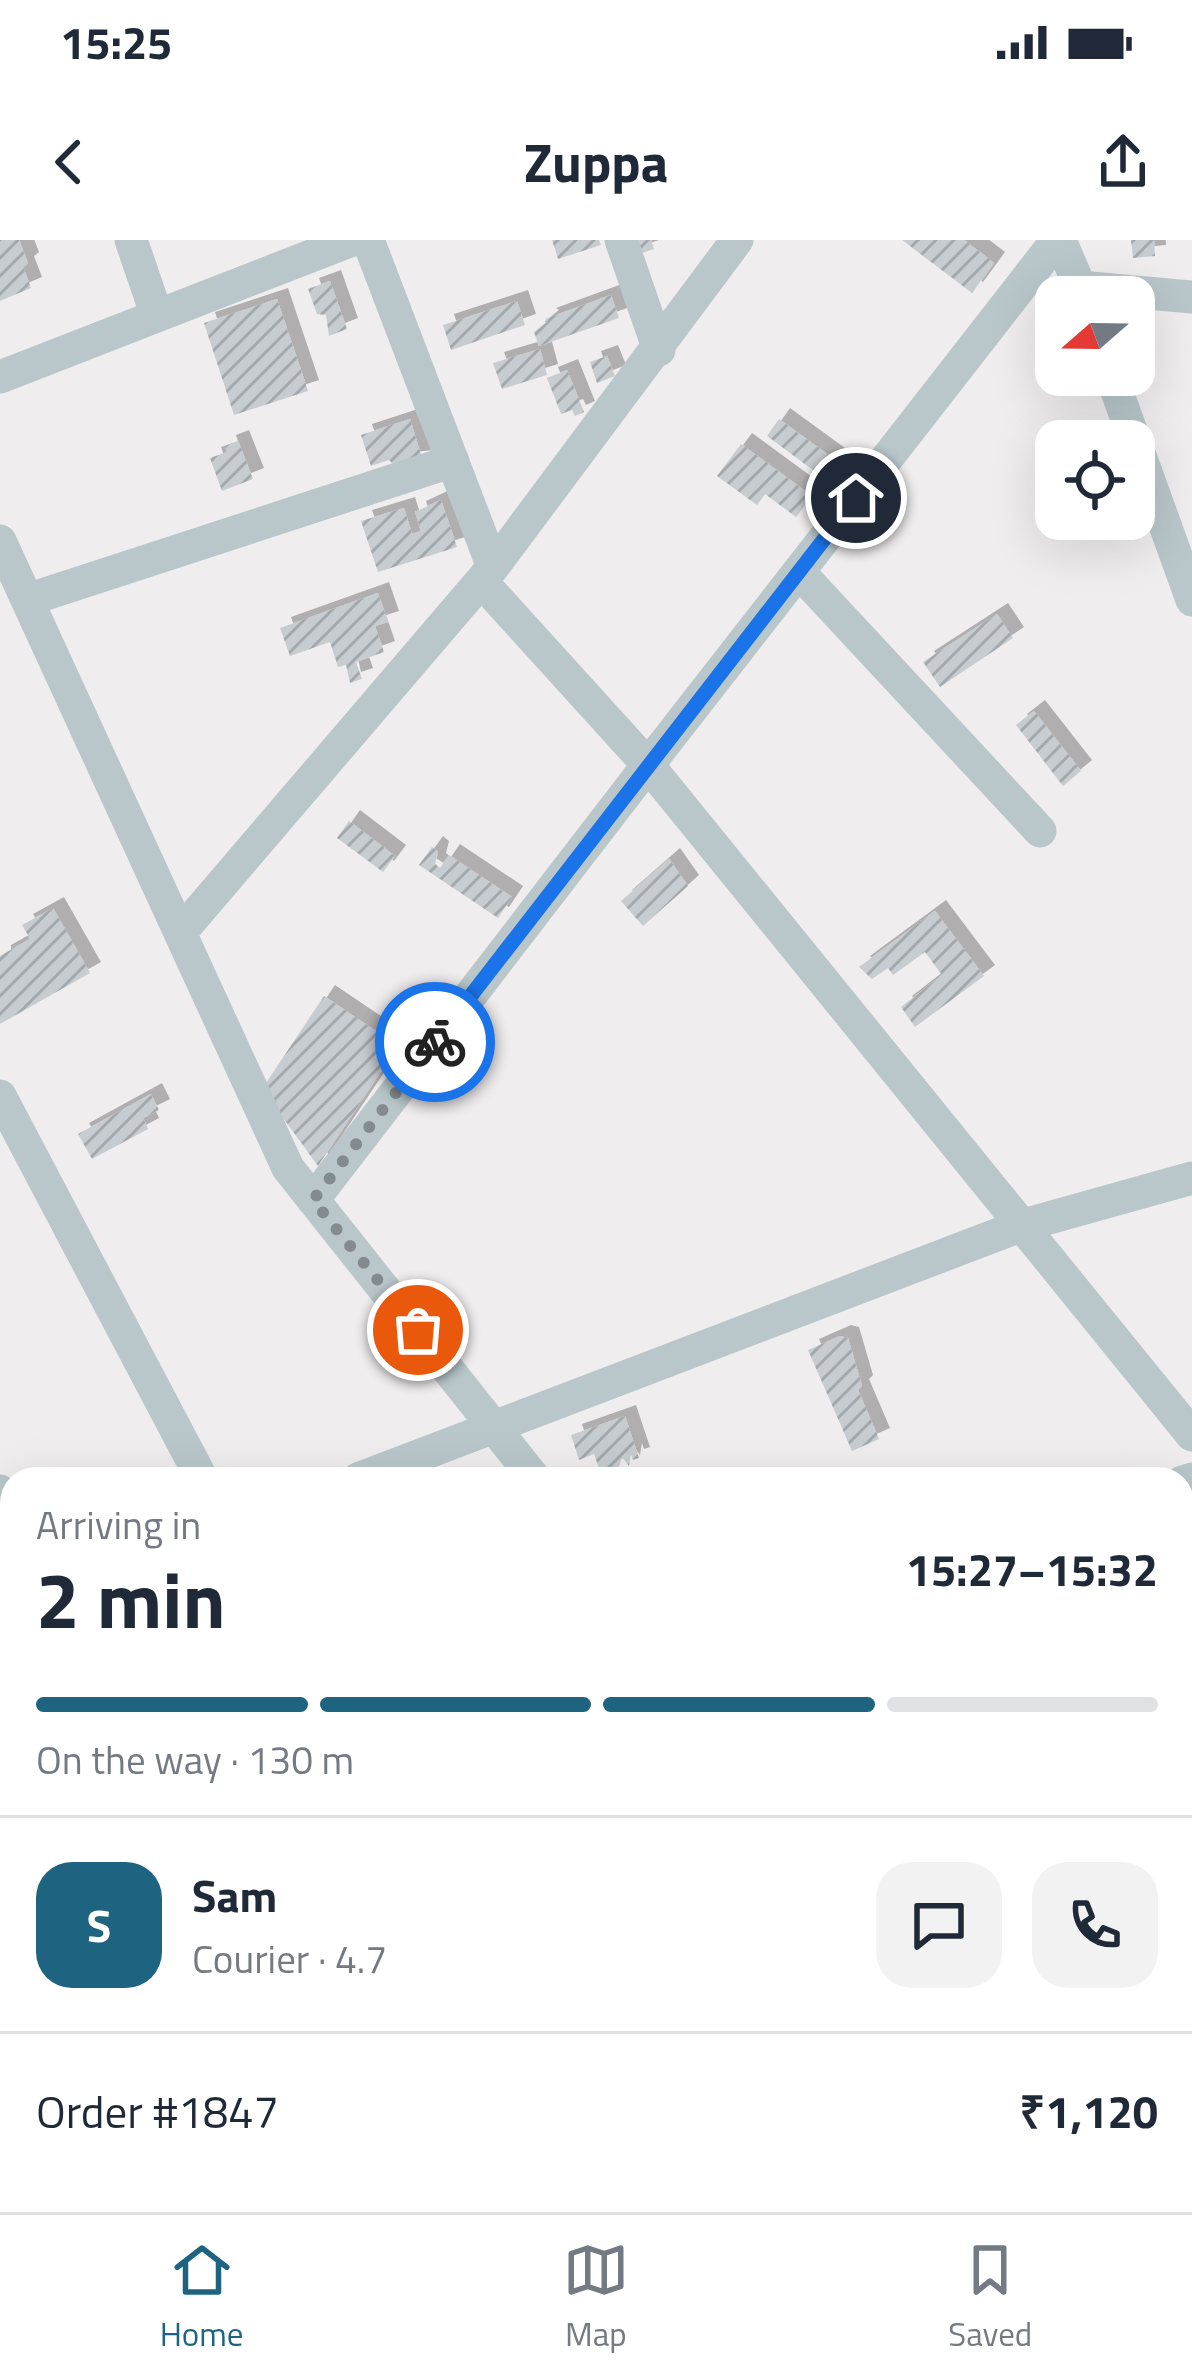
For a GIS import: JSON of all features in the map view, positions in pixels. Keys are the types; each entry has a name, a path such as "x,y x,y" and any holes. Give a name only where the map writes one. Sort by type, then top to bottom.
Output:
{"street":[{"path":"131,240 158,316"},
{"path":"0,377 352,240"},
{"path":"368,240 453,461 487,574 648,765 1192,1436"},
{"path":"621,240 658,350"},
{"path":"180,933 487,574 737,240"},
{"path":"313,1200 1058,240 1075,276"},
{"path":"1155,295 1192,297"},
{"path":"1119,396 1192,600"},
{"path":"27,600 453,461"},
{"path":"0,541 288,1168 526,1467"},
{"path":"799,572 1040,831"},
{"path":"0,1096 196,1467"},
{"path":"390,1467 1021,1226 1192,1178"}],"building":[{"path":"0,240 19,240 31,288 0,301"},
{"path":"552,240 599,240 601,245 558,259"},
{"path":"634,240 651,240 654,249 639,254"},
{"path":"902,240 964,240 994,263 972,293"},
{"path":"1131,240 1154,240 1155,256 1133,258"},
{"path":"330,281 347,329 329,336 326,315 317,314 308,289"},
{"path":"611,295 619,318 539,346 534,332 548,321 545,319"},
{"path":"277,299 308,391 234,415 204,323"},
{"path":"517,301 525,325 451,350 443,325"},
{"path":"540,349 547,375 502,389 493,363"},
{"path":"607,356 615,376 597,383 590,362"},
{"path":"567,370 584,412 575,416 572,410 561,414 547,378"},
{"path":"410,419 423,461 393,464 389,460 371,466 361,435"},
{"path":"779,419 834,459 821,476 767,436"},
{"path":"238,441 253,479 222,491 210,458 227,452 225,446"},
{"path":"741,444 812,496 796,517 765,494 757,505 717,476"},
{"path":"441,500 457,547 378,572 361,521 404,508 412,534 421,531 415,512"},
{"path":"378,593 388,622 375,626 384,652 356,662 362,679 350,683 346,665 338,667 330,642 290,656 280,628"},
{"path":"997,614 1013,638 940,687 923,662"},
{"path":"1034,711 1081,771 1063,786 1016,725"},
{"path":"349,821 395,856 383,872 337,838"},
{"path":"432,847 438,852 435,864 440,868 449,855 512,897 498,918 419,865"},
{"path":"669,859 688,886 643,926 621,901"},
{"path":"53,908 90,973 0,1024 0,956 30,939 22,925"},
{"path":"935,911 984,976 915,1027 901,1007 942,975 925,952 893,975 888,968 872,979 859,967"},
{"path":"324,996 398,1046 318,1166 262,1089"},
{"path":"151,1094 159,1110 143,1118 148,1129 92,1159 78,1134"},
{"path":"840,1336 848,1338 862,1386 858,1390 879,1439 852,1451 808,1350"},
{"path":"625,1416 639,1458 633,1460 631,1454 629,1466 622,1457 619,1467 599,1467 594,1454 579,1460 571,1435"}],"way so far":[{"path":"418,1330 313,1200 435,1042"}],"route":[{"path":"435,1042 856,498"}]}
